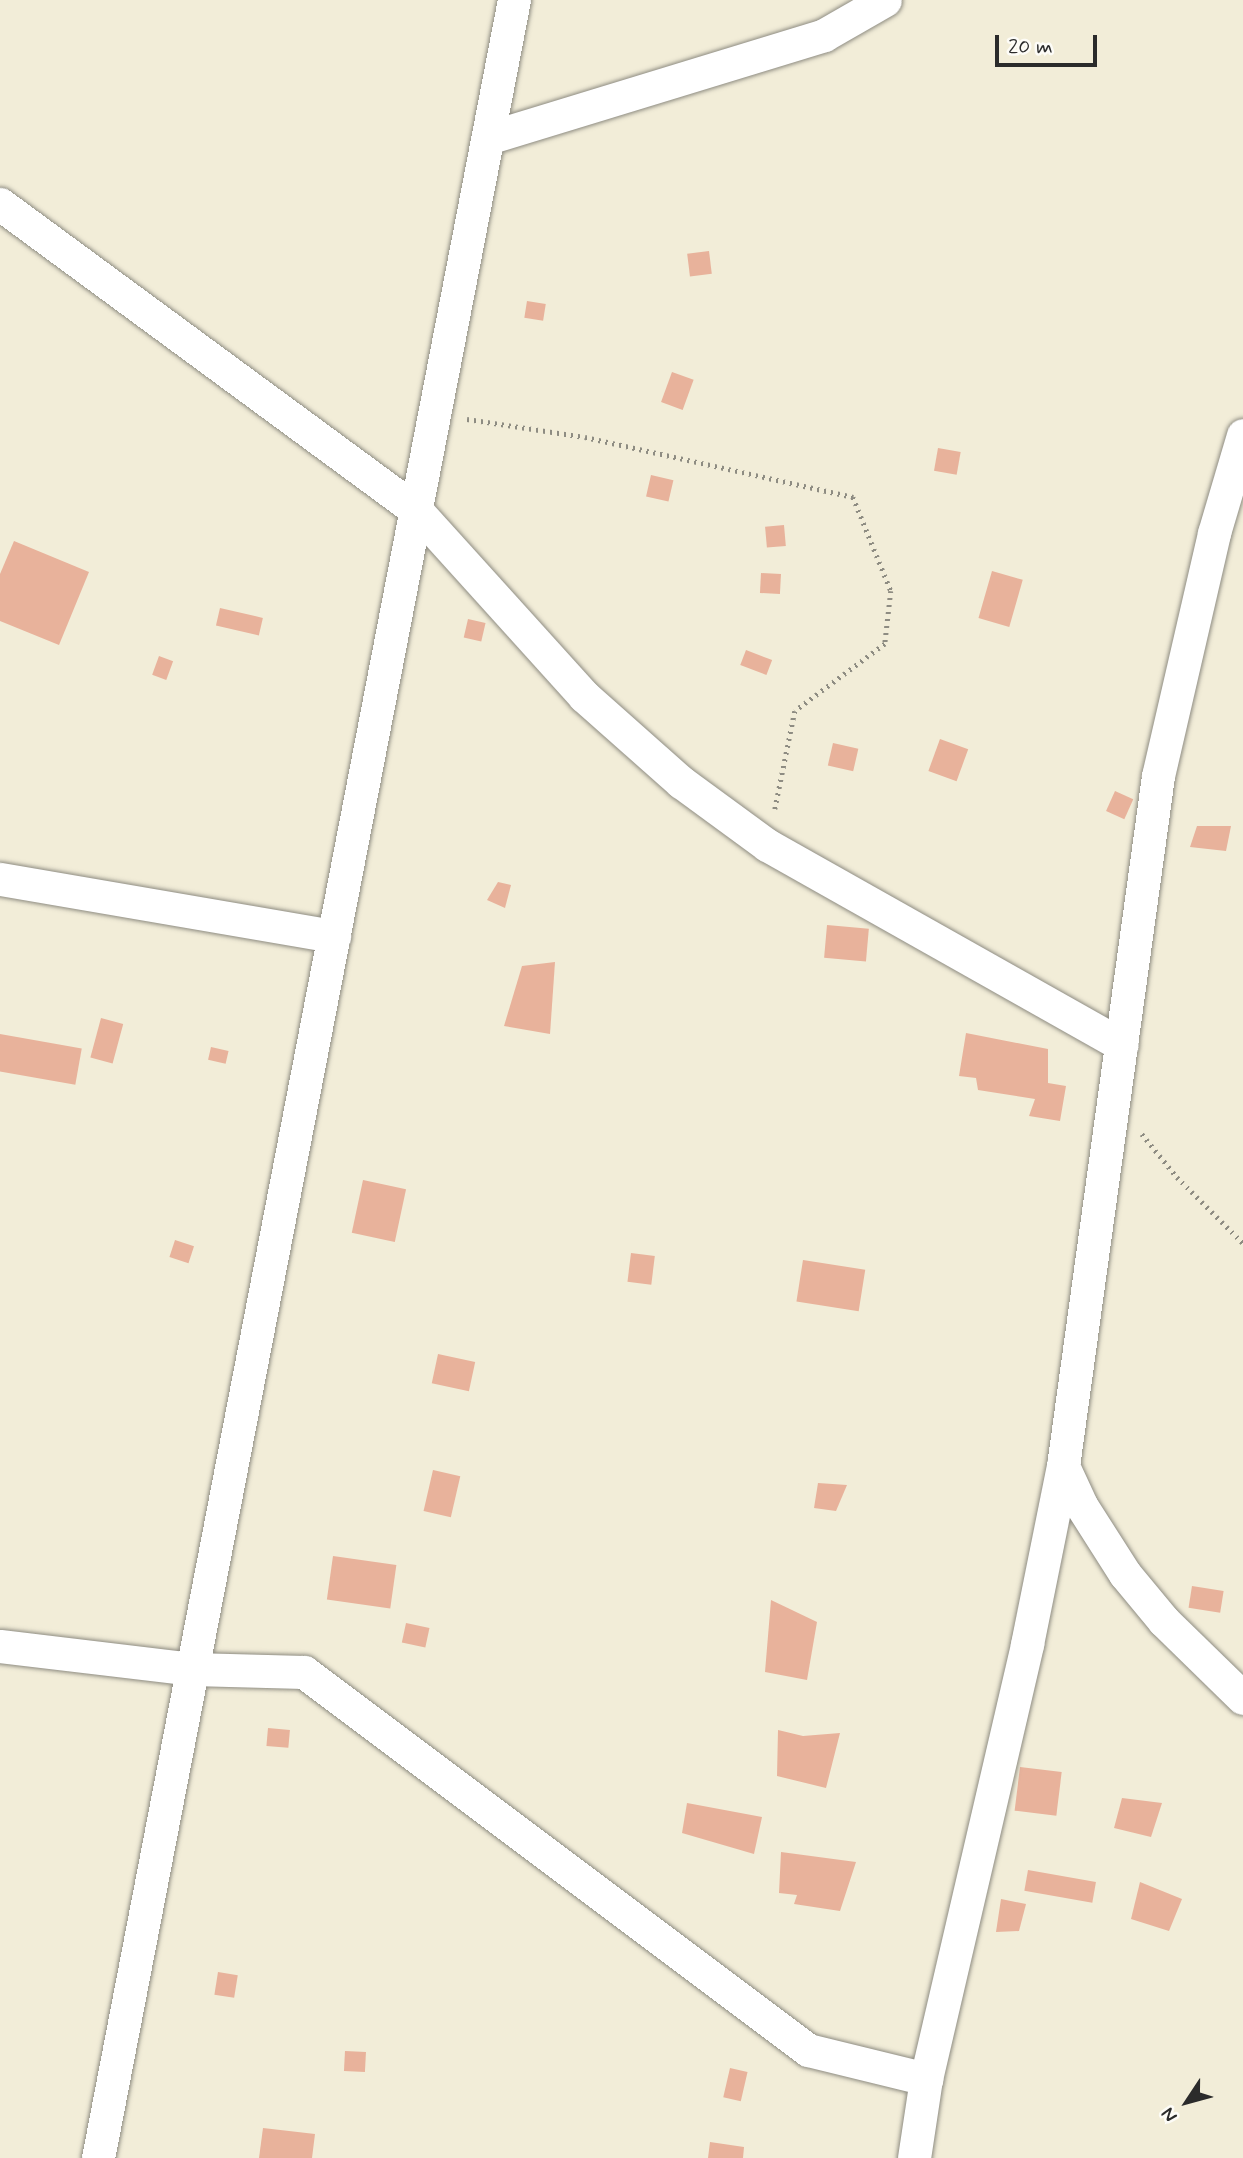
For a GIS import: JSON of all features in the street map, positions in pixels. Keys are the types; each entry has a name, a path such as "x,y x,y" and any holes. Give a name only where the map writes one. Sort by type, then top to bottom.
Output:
{"street":[{"path":"98,2158 514,0"},
{"path":"488,138 824,35 885,0"},
{"path":"0,205 416,510 584,696 681,782 767,845 1122,1045"},
{"path":"914,2158 926,2079 1027,1644 1063,1466 1158,776 1214,533 1243,435"},
{"path":"0,878 334,936"},
{"path":"1063,1466 1080,1504 1125,1574 1164,1621 1243,1698"},
{"path":"0,1646 192,1669 304,1672 808,2050 926,2079"}],"path":[{"path":"435,414 584,437 853,498 891,591 885,644 795,711 767,845"},
{"path":"1116,1096 1177,1177 1243,1243"}],"building":[{"path":"709,251 712,274 690,277 687,254"},
{"path":"527,301 546,304 543,321 524,318"},
{"path":"672,372 694,380 683,410 661,402"},
{"path":"938,448 961,452 957,475 934,471"},
{"path":"651,475 673,480 668,502 646,496"},
{"path":"784,525 786,546 767,548 765,527"},
{"path":"14,541 89,572 59,645 0,621 0,574"},
{"path":"992,571 1023,580 1009,627 978,618"},
{"path":"761,573 781,574 780,594 760,593"},
{"path":"220,608 263,618 259,635 216,626"},
{"path":"468,619 486,623 481,642 464,638"},
{"path":"746,650 772,660 766,675 740,665"},
{"path":"159,656 173,661 166,680 152,675"},
{"path":"940,739 968,749 957,781 928,771"},
{"path":"833,743 858,749 853,771 828,765"},
{"path":"1115,791 1133,799 1124,819 1106,811"},
{"path":"1197,826 1231,826 1226,851 1190,847"},
{"path":"498,882 511,885 505,908 487,900"},
{"path":"827,925 869,929 866,962 824,958"},
{"path":"555,962 550,1034 504,1026 522,966"},
{"path":"101,1018 123,1024 113,1064 90,1058"},
{"path":"966,1033 1048,1049 1048,1083 1066,1086 1060,1121 1029,1116 1035,1099 978,1090 976,1078 959,1076"},
{"path":"0,1034 82,1048 75,1085 0,1072"},
{"path":"211,1047 229,1051 226,1064 208,1060"},
{"path":"363,1180 406,1189 395,1242 352,1233"},
{"path":"175,1240 194,1246 188,1263 169,1257"},
{"path":"631,1253 655,1256 651,1285 627,1282"},
{"path":"803,1260 865,1270 859,1311 796,1301"},
{"path":"438,1354 475,1362 469,1391 432,1383"},
{"path":"433,1470 460,1476 451,1517 424,1511"},
{"path":"818,1483 847,1485 836,1511 814,1508"},
{"path":"333,1556 396,1565 390,1608 327,1600"},
{"path":"1192,1586 1224,1591 1220,1613 1189,1608"},
{"path":"771,1600 817,1622 807,1680 765,1672"},
{"path":"406,1623 429,1628 425,1648 402,1643"},
{"path":"268,1728 290,1730 288,1748 266,1746"},
{"path":"778,1730 803,1736 840,1733 826,1788 777,1776"},
{"path":"1020,1767 1062,1772 1056,1816 1015,1811"},
{"path":"1122,1798 1162,1803 1151,1837 1114,1828"},
{"path":"687,1803 762,1817 754,1854 682,1833"},
{"path":"781,1852 856,1862 840,1911 794,1904 797,1895 779,1893"},
{"path":"1028,1870 1096,1882 1092,1903 1024,1891"},
{"path":"1140,1882 1182,1899 1169,1931 1131,1919"},
{"path":"1001,1899 1026,1904 1019,1931 996,1932"},
{"path":"218,1972 238,1975 234,1998 214,1995"},
{"path":"345,2051 366,2052 365,2072 344,2071"},
{"path":"730,2068 748,2072 741,2101 723,2097"},
{"path":"263,2128 315,2134 312,2158 259,2158"},
{"path":"710,2142 744,2147 743,2158 708,2158"}]}
